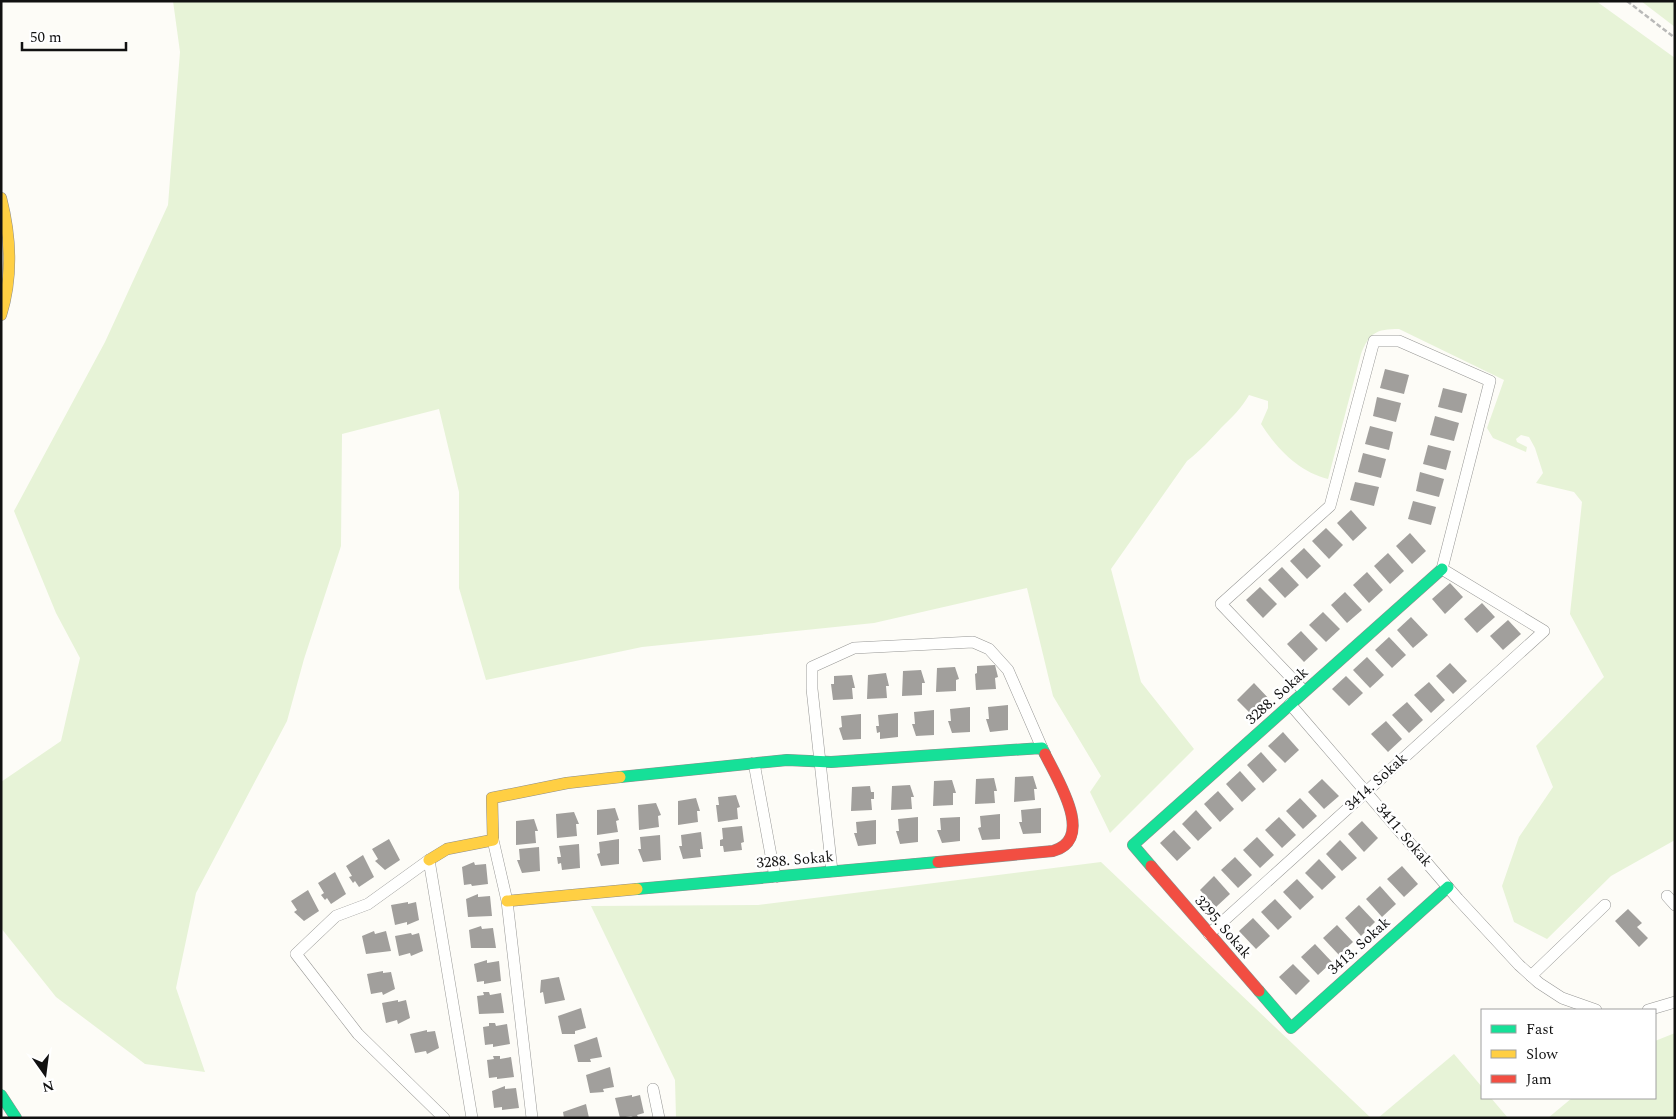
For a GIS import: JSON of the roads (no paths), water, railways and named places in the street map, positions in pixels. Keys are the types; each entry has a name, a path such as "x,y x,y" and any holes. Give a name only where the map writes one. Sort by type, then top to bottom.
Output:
{"main road":[{"path":"1,198 7,218 10,259 6,301 1,315"},
{"name":"3288. Sokak","path":"1132,845 1442,569"},
{"path":"429,860 447,849 493,840 492,798 567,783 788,760 821,761 1042,748"},
{"name":"3288. Sokak","path":"508,901 1060,849 1072,840 1074,830 1066,801 1042,748"},
{"name":"3295. Sokak","path":"1132,845 1291,1028"},
{"name":"3413. Sokak","path":"1291,1028 1448,887"},
{"path":"1,1095 16,1118"}],"street":[{"path":"1304,692 1221,604 1330,506 1374,341 1399,341 1490,381 1442,569"},
{"name":"3414. Sokak","path":"1209,934 1544,631 1442,569"},
{"path":"832,871 812,689 812,667 854,648 973,642 990,649 1008,670 1042,748"},
{"name":"3411. Sokak","path":"1290,704 1458,899 1531,976 1562,998 1593,1009"},
{"path":"754,764 775,877"},
{"path":"493,840 508,901 532,1118"},
{"path":"444,1118 358,1034 296,954 336,916 368,904 429,860 472,1118"},
{"path":"1667,896 1675,905"},
{"path":"1531,976 1605,906"},
{"path":"1651,1009 1675,1002"},
{"path":"653,1089 659,1118"}]}
